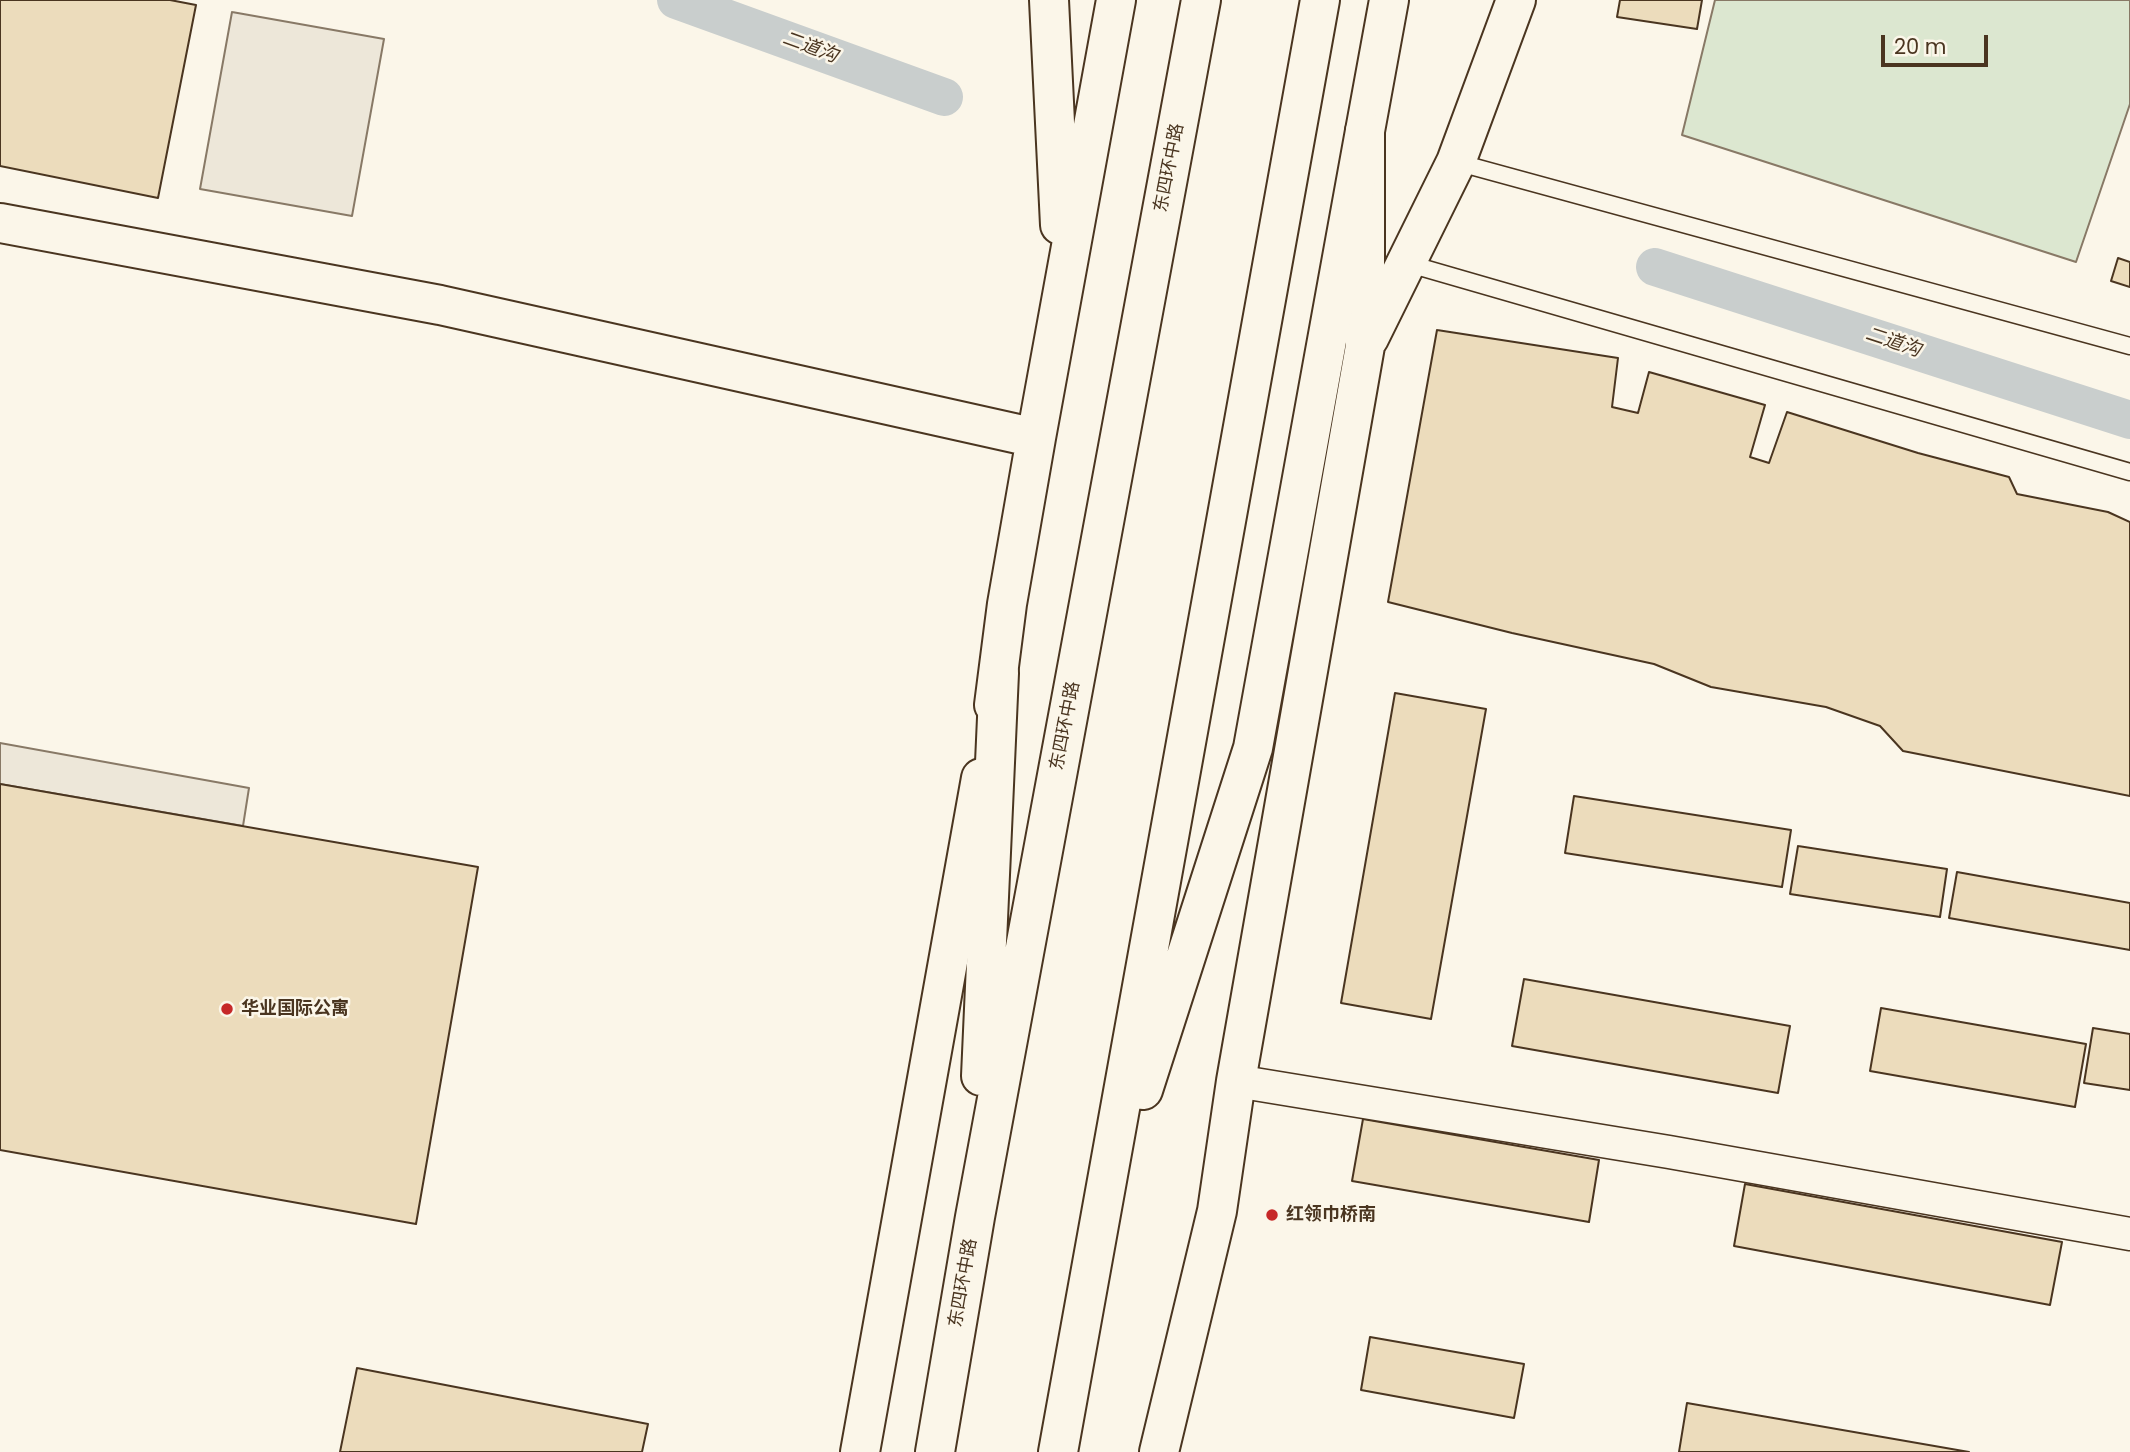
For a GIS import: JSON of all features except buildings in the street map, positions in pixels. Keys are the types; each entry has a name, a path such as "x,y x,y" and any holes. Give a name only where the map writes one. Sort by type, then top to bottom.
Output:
{"main road":[{"path":"1049,0 1063,290"},
{"path":"860,1452 960,908 999,673 1007,604 1116,0"},
{"name":"东四环中路","path":"935,1452 975,1217 1201,0"},
{"path":"1058,1452 1320,0"},
{"path":"1098,1232 1253,748 1389,0"},
{"path":"1366,346 1456,162 1516,0"},
{"path":"1159,1452 1217,1212 1236,1082 1366,346 1365,131"},
{"path":"0,223 440,305 1036,438"},
{"path":"975,1217 999,673"}],"street":[{"path":"1236,1082 1670,1152 2130,1234"}],"lane":[{"path":"1456,162 2130,346"},
{"path":"1406,263 2130,472"}],"green space":[{"path":"1715,0 2130,0 2130,104 2076,262 1682,135"}],"shaded area":[{"path":"232,12 384,39 352,216 200,189"},
{"path":"0,743 249,788 243,826 0,784"}],"waterway":[{"name":"二道沟","path":"676,0 944,97"},
{"name":"二道沟","path":"1655,267 2130,420"}],"place":[{"name":"华业国际公寓","path":"227,1009"},
{"name":"红领巾桥南","path":"1272,1215"}]}
